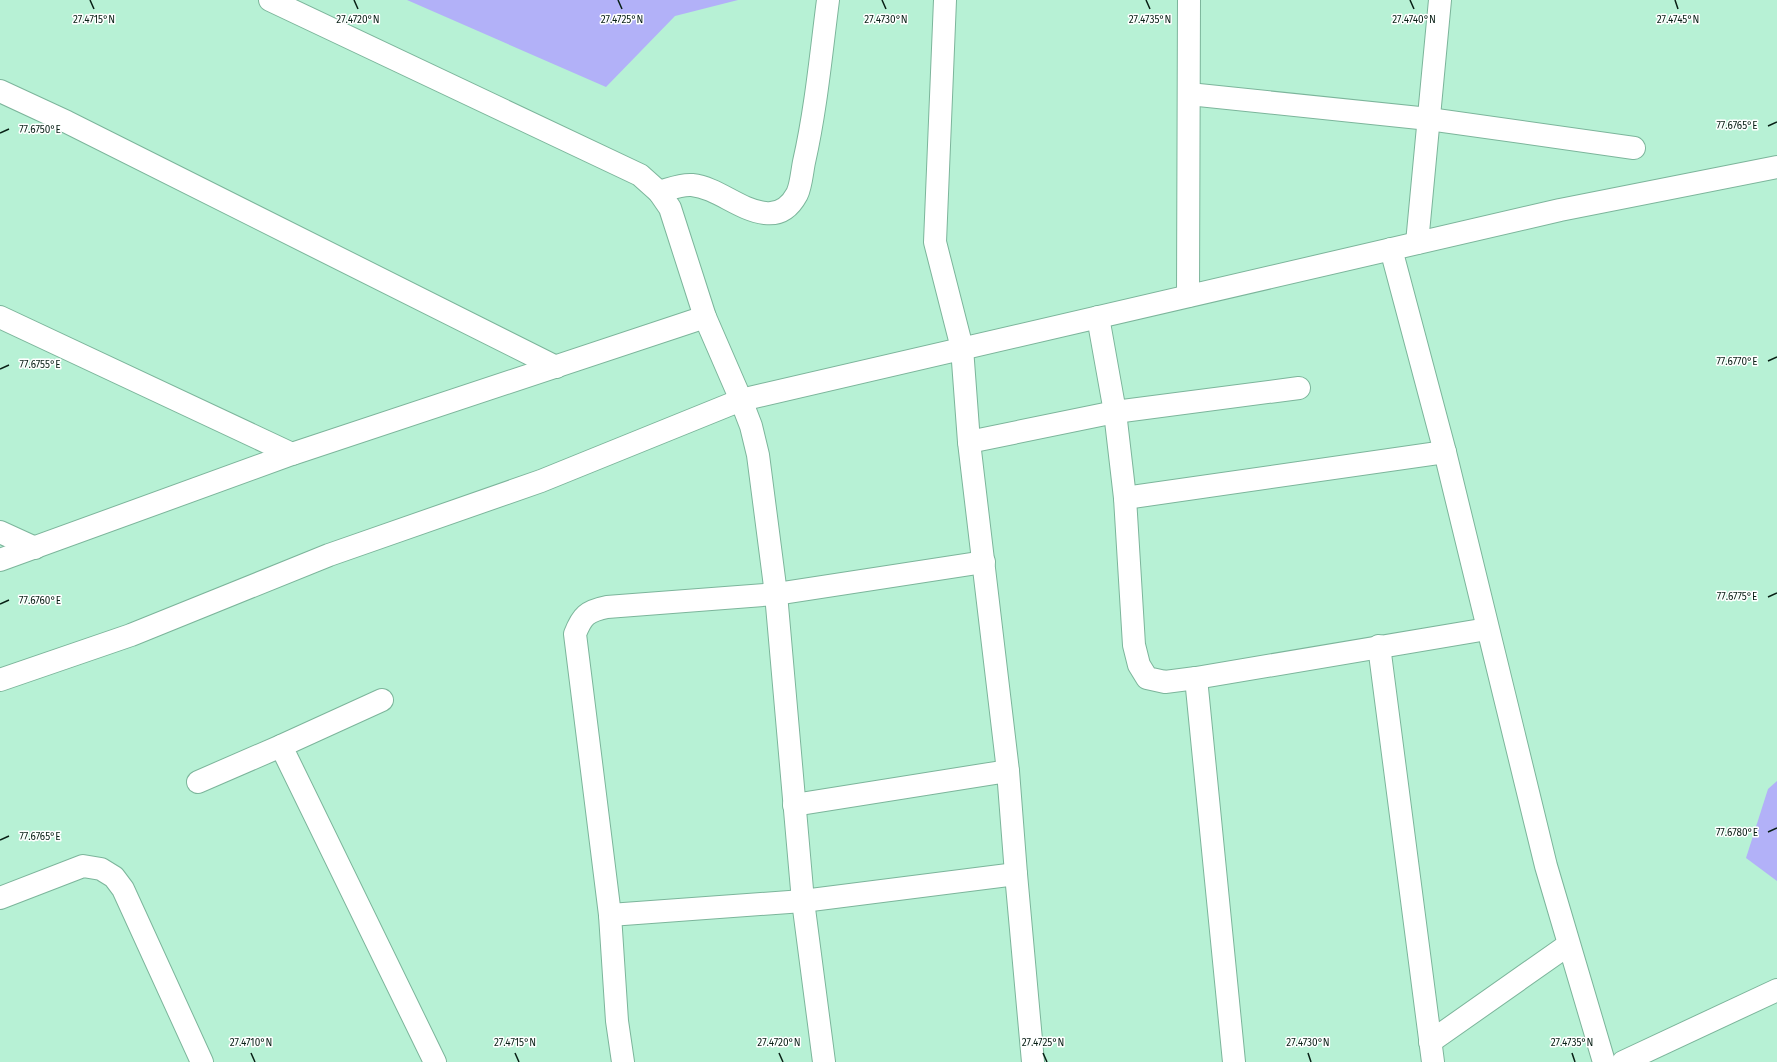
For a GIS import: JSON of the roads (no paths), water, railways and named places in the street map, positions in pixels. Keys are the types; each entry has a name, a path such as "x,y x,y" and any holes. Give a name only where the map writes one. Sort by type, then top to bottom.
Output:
{"street":[{"path":"270,0 640,175 659,192 670,208 705,317 751,426 758,455 776,594 803,901 824,1062"},
{"path":"659,192 692,185 703,188 751,210 766,213 778,213 788,207 797,194 808,145 828,0"},
{"path":"946,0 935,242 962,348 969,442 1008,771 1033,1062"},
{"path":"1188,296 1189,0"},
{"path":"1417,243 1440,0"},
{"path":"0,91 67,122 556,367"},
{"path":"1189,94 1429,119 1634,148"},
{"path":"0,680 131,635 329,555 541,481 741,400 1560,210 1777,166"},
{"path":"1391,249 1445,452 1546,866 1568,946 1604,1062"},
{"path":"0,317 292,454"},
{"path":"0,560 292,454 705,317"},
{"path":"1098,317 1115,412 1125,498 1134,645 1139,665 1147,678 1165,682 1196,678 1487,629"},
{"path":"969,442 1115,412 1299,388"},
{"path":"1125,498 1445,452"},
{"path":"0,532 35,548"},
{"path":"623,1062 617,1021 610,915 575,634 579,623 585,614 595,609 607,607 776,594 984,562"},
{"path":"1379,646 1432,1052"},
{"path":"1196,678 1234,1062"},
{"path":"198,782 382,700"},
{"path":"281,746 435,1062"},
{"path":"794,805 1008,771"},
{"path":"0,898 83,866 101,869 114,877 123,889 202,1062"},
{"path":"610,915 803,901 1016,874"},
{"path":"1432,1052 1568,946"},
{"path":"1623,1062 1777,990"}],"water":[{"path":"407,0 738,0 675,16 606,87"},
{"path":"1777,781 1777,881 1746,858 1768,789"}]}
